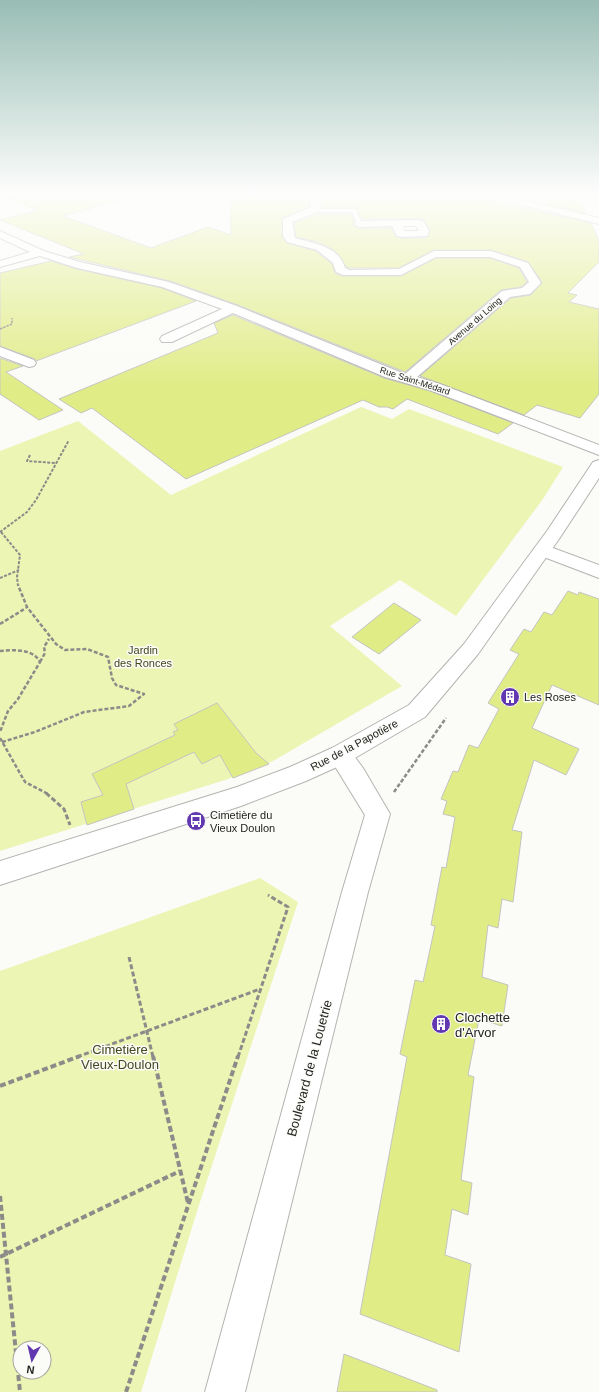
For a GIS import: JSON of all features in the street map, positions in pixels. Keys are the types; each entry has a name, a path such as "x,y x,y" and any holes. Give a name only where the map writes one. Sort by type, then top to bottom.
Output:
{"street":[{"path":"0,264 22,258"},
{"name":"Rue Saint-Médard","path":"55,258 77,265 165,284 233,309 384,372 435,387 599,450"},
{"name":"Avenue du Loing","path":"333,258 338,262 340,270 343,272 357,274 401,272 415,258"},
{"name":"Avenue du Loing","path":"407,379 506,294 526,291 535,284 524,265 503,258"},
{"path":"167,339 233,309"},
{"path":"0,351 29,363"},
{"name":"Rue de la Papotière","path":"0,873 241,796 298,774 340,755 417,711 471,649 542,550 599,465"},
{"path":"542,550 599,572"},
{"name":"Boulevard de la Louetrie","path":"225,1392 353,900 378,814 355,775 340,755"}],"path":[{"path":"0,329 12,324 12,318"},
{"path":"2,742 35,732 84,712 129,706 144,694 116,685 112,678 108,657 100,652 84,648 65,650 49,639 46,632 26,608 21,596 17,578 20,555 0,532 27,512 36,500 55,463 70,440"},
{"path":"30,455 27,461 55,463"},
{"path":"0,578 19,569"},
{"path":"0,624 26,608"},
{"path":"0,732 8,711 18,699 45,653 44,647 49,639"},
{"path":"0,652 19,649 38,658 40,662"},
{"path":"0,738 25,782 49,794 64,809 72,829 76,848"},
{"path":"126,1392 288,907 268,895"},
{"path":"129,957 188,1204"},
{"path":"0,1086 261,989"},
{"path":"0,1257 180,1170"},
{"path":"0,1196 20,1392"}],"green space":[{"name":"Jardin des Ronces","path":"361,407 392,419 409,409 563,467 543,499 456,616 400,580 330,626 402,686 273,761 228,779 0,851 0,451 78,421 171,495"},
{"name":"Cimetière Vieux-Doulon","path":"260,878 298,902 199,1205 141,1392 0,1392 0,971"}],"building":[{"path":"73,258 325,258 332,264 335,273 342,276 401,276 436,258 490,258 519,268 527,282 521,287 501,290 405,372 238,305 170,281"},
{"path":"340,258 419,258 399,268 346,267"},
{"path":"516,258 599,258 599,262 568,293 577,295 569,302 599,309 599,394 580,418 537,405 524,415 420,376 511,298 531,295 542,282 528,262"},
{"path":"51,261 77,269 162,288 196,301 36,361 35,359 0,346 0,273"},
{"path":"233,315 384,378 430,391 513,423 498,434 407,399 393,409 379,407 363,400 186,479 92,408 81,413 59,399 218,333 214,323"},
{"path":"0,358 23,366 6,372 63,410 39,420 0,394"},
{"path":"568,591 578,595 579,592 599,599 599,705 552,685 532,728 579,749 566,775 534,760 512,830 522,832 513,902 502,899 498,928 488,925 482,977 508,985 502,1026 479,1019 468,1075 474,1077 461,1180 472,1183 468,1215 452,1209 445,1255 471,1264 459,1352 360,1314 407,1057 400,1054 415,980 423,982 435,926 431,925 442,867 446,868 455,817 443,814 447,801 441,799 453,771 458,772 469,745 478,748 499,709 488,703 519,654 510,650 524,629 531,632 544,612 552,615"},
{"path":"394,603 421,620 379,654 352,637"},
{"path":"217,703 256,753 269,764 233,778 220,755 202,764 194,752 126,784 134,809 87,825 81,802 103,795 92,774 175,735 173,732 178,730 174,724"},
{"path":"344,1354 437,1390 437,1392 337,1392"}],"place":[{"name":"Les Roses","path":"510,697"},
{"name":"Cimetière du Vieux Doulon","path":"196,821"},
{"name":"Clochette d'Arvor","path":"441,1024"}]}
